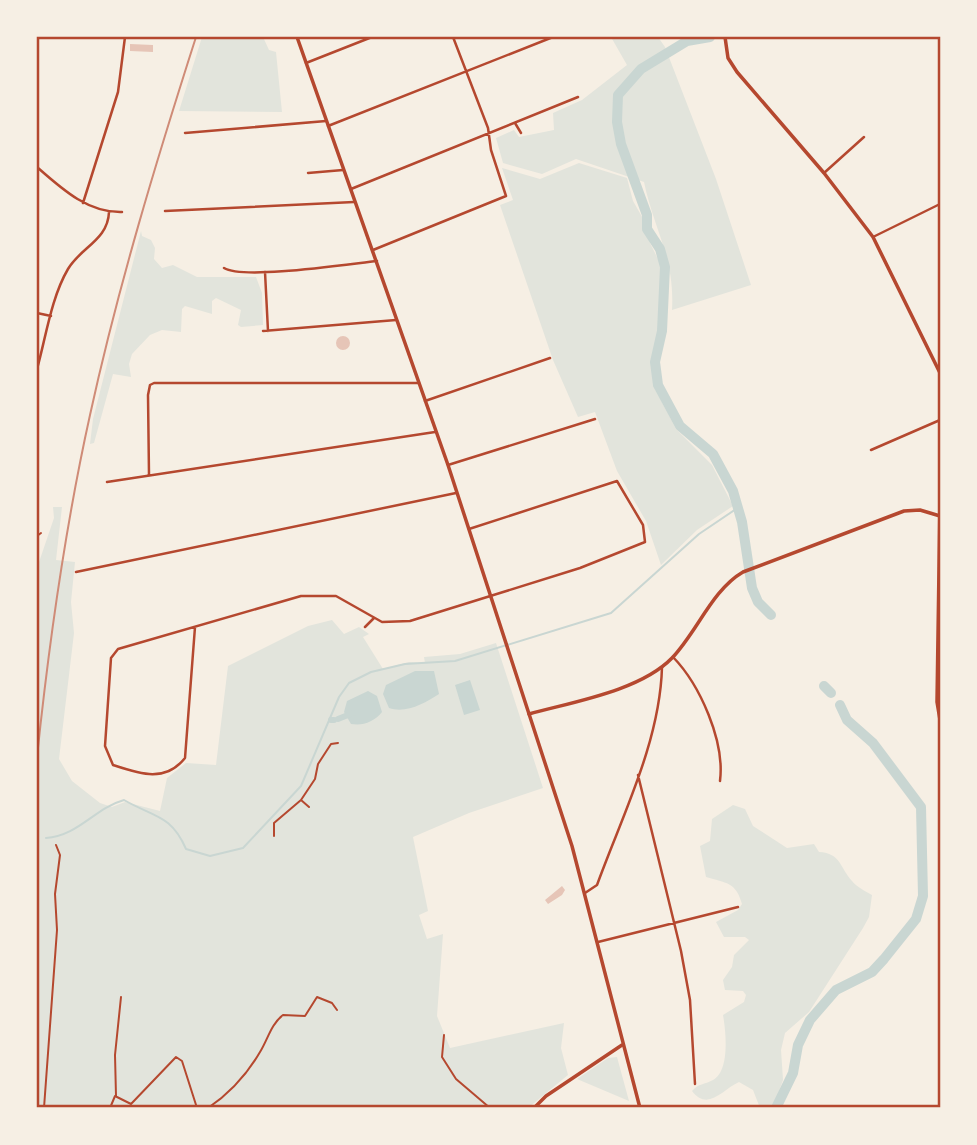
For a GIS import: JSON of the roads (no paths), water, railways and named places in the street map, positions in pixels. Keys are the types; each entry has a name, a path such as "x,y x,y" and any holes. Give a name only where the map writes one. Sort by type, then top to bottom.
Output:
{"street":[{"path":"83,203 118,92 125,37"},
{"path":"297,37 448,465 505,639 586,893 622,1045 640,1108"},
{"path":"306,64 372,37"},
{"path":"373,250 506,197 489,135 453,37"},
{"path":"185,133 327,123 553,37"},
{"path":"724,37 728,58 737,72 824,173 873,237 940,373"},
{"path":"351,188 489,135 578,97"},
{"path":"515,123 521,133"},
{"path":"824,173 864,137"},
{"path":"37,167 83,203 109,212 122,212"},
{"path":"308,173 344,170"},
{"path":"165,211 356,201"},
{"path":"873,237 940,204"},
{"path":"37,369 51,316 69,267 106,230 109,212"},
{"path":"224,268 233,272 265,272 377,261"},
{"path":"265,272 268,331"},
{"path":"37,313 51,316"},
{"path":"263,331 397,320"},
{"path":"425,401 550,358"},
{"path":"149,475 148,395 150,385 157,382 419,383"},
{"path":"448,465 595,419"},
{"path":"871,450 940,421"},
{"path":"107,482 435,432"},
{"path":"195,627 185,758 174,770 161,775 138,774 113,765 105,746 113,653 118,649 195,627 314,594 345,599 374,618 389,623 410,621 491,597 641,546 645,542 643,525 617,481 469,529"},
{"path":"76,572 457,493"},
{"path":"940,501 937,702 940,720"},
{"path":"528,714 635,682 662,667 673,657 724,589 743,572 904,511 920,510 940,515"},
{"path":"365,627 374,618"},
{"path":"673,657 703,695 722,768 720,781"},
{"path":"586,893 597,885 638,775 653,727 662,667"},
{"path":"638,775 688,989 695,1084"},
{"path":"598,942 738,907"},
{"path":"534,1108 556,1089 622,1045"}],"lane":[{"path":"37,536 41,533"}],"waterway":[{"path":"710,37 687,41 641,69 618,95 617,122 621,144 647,215 647,229 660,249 665,267 662,331 655,362 658,385 680,426 713,454 733,491 742,522 752,588 758,602 771,615"},
{"path":"46,838 68,832 104,809 124,800 167,823 174,829 186,849 210,856 243,848 301,786 339,697 349,683 371,672 405,664 455,661 611,613 699,534 739,507"},
{"path":"824,686 831,693"},
{"path":"776,1108 793,1073 798,1045 810,1020 836,990 872,972 884,959 916,919 923,896 921,807 873,743 847,720 840,705"},
{"path":"338,719 353,713"}],"railway":[{"path":"37,757 59,585 90,415 138,225 196,37"}]}
